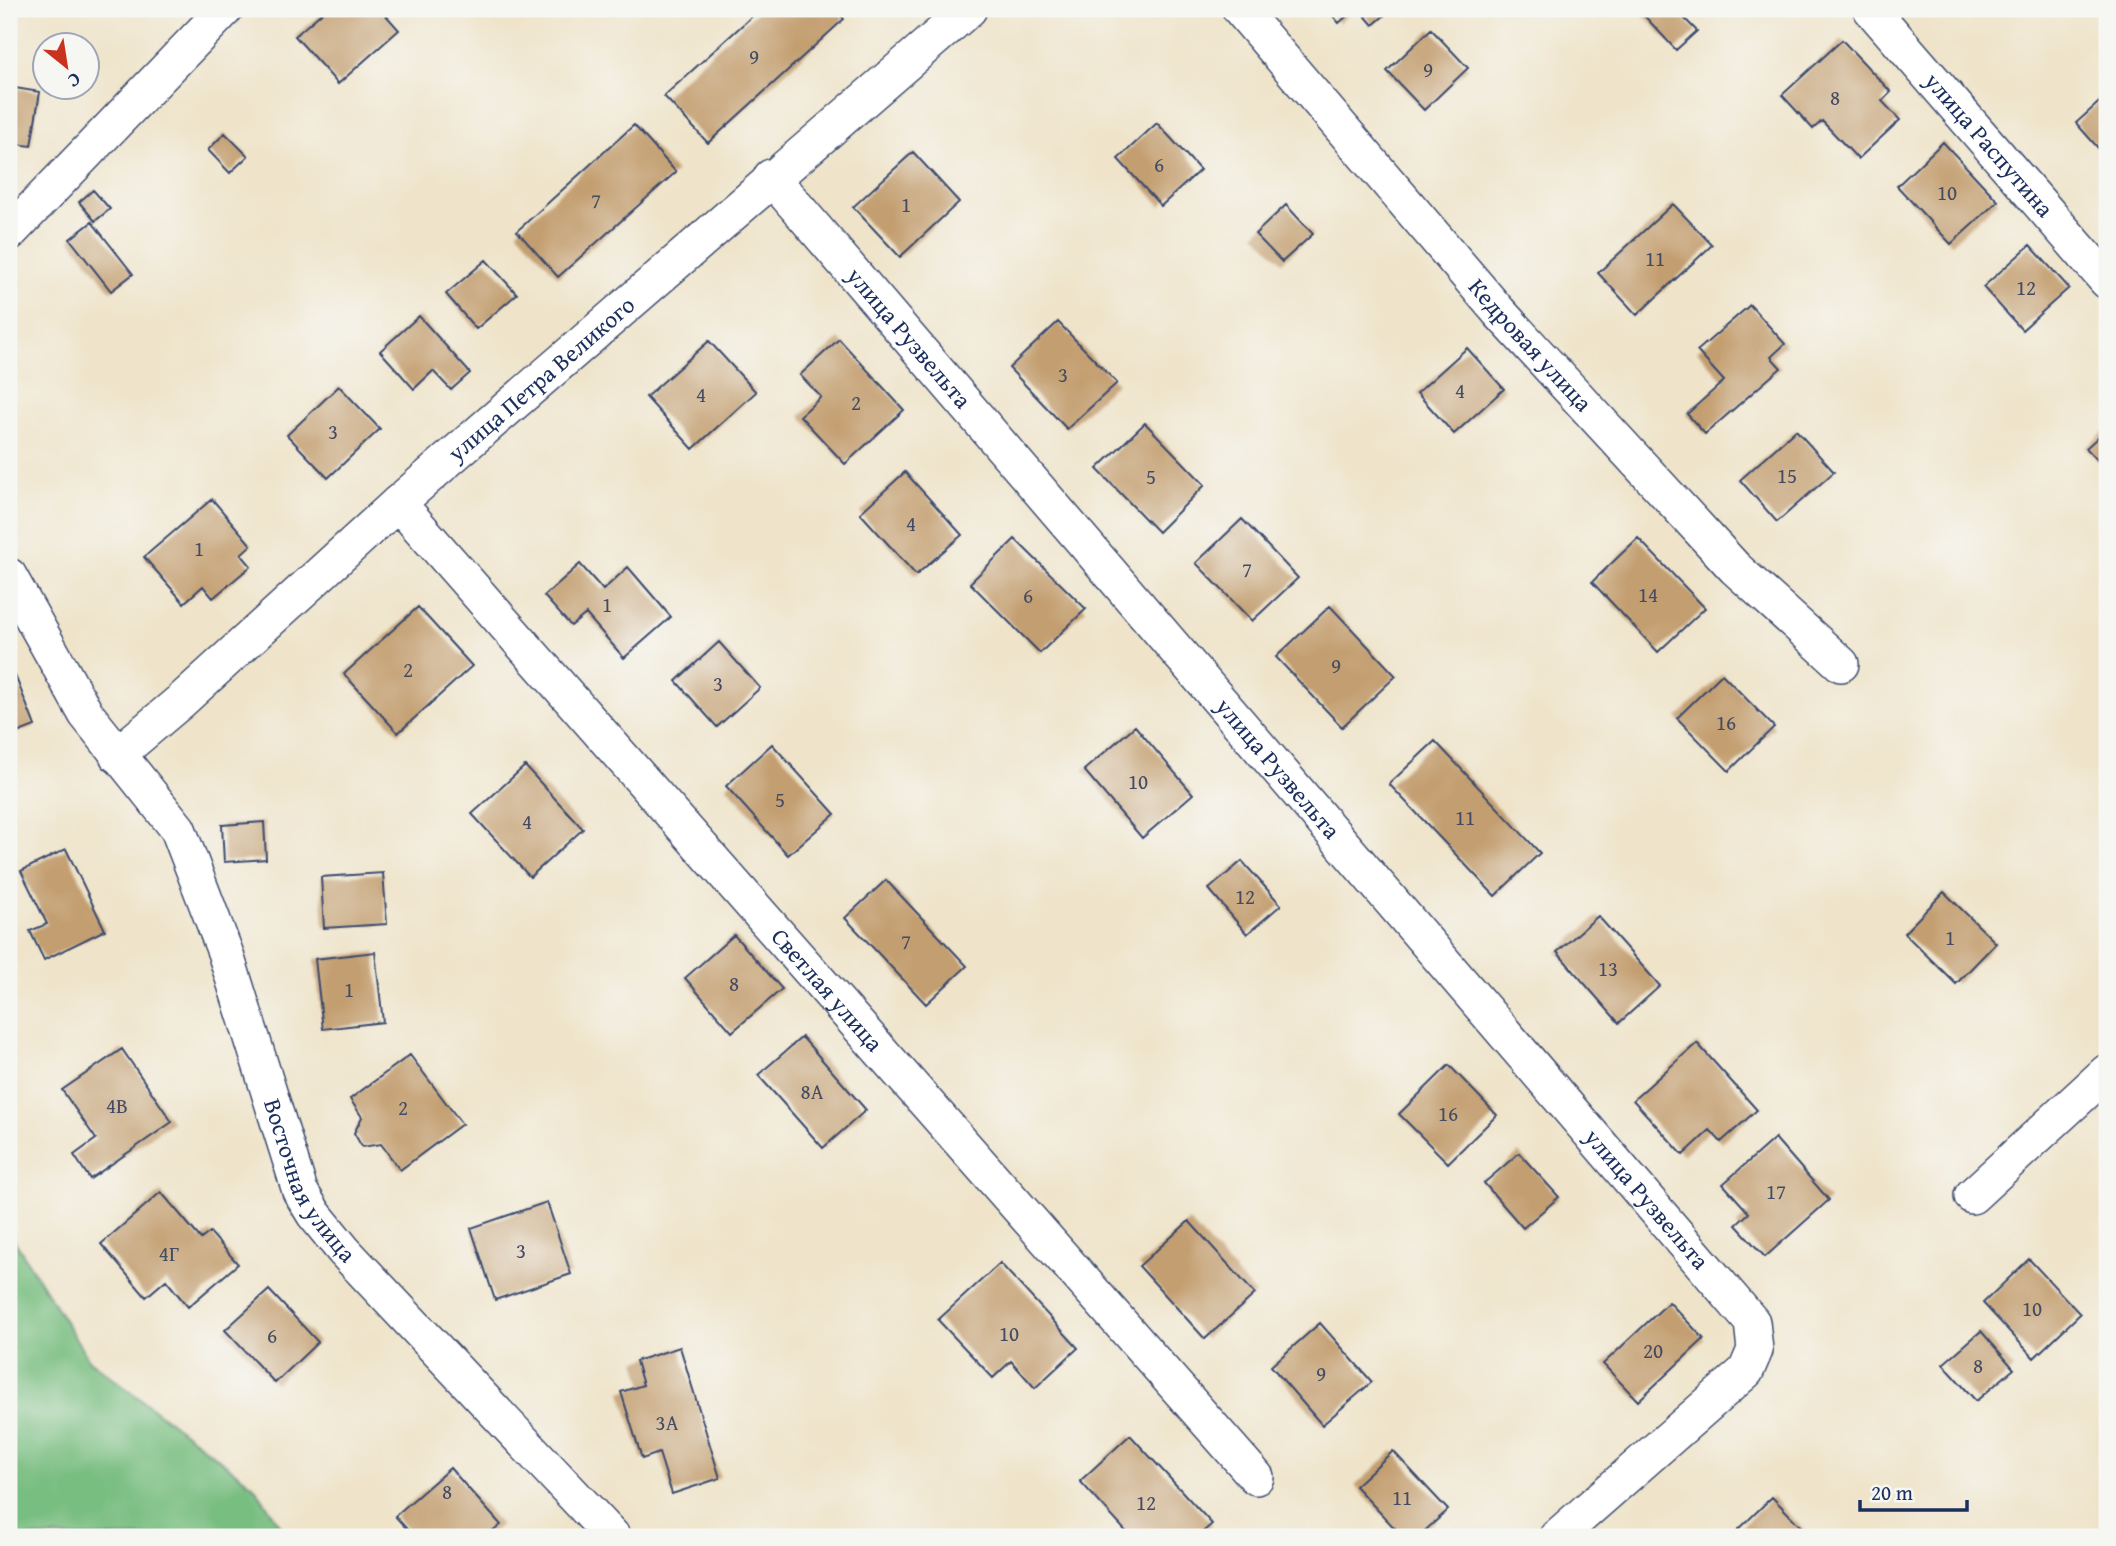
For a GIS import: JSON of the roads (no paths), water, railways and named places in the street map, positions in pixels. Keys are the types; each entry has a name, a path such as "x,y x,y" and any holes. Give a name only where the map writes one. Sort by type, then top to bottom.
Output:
{"street":[{"path":"9,233 225,9"},
{"name":"улица Петра Великого","path":"117,755 181,701 398,503 771,177 969,9"},
{"name":"Кедровая улица","path":"1240,9 1518,332 1735,568 1841,664"},
{"name":"улица Распутина","path":"1871,9 2107,281"},
{"name":"улица Рузвельта","path":"771,177 1752,1322 1755,1350 1746,1371 1557,1537"},
{"name":"Светлая улица","path":"398,503 1256,1477"},
{"name":"Восточная улица","path":"9,576 86,714 178,828 225,952 300,1191 314,1214 344,1251 613,1537"},
{"path":"1972,1196 2107,1072"}]}
